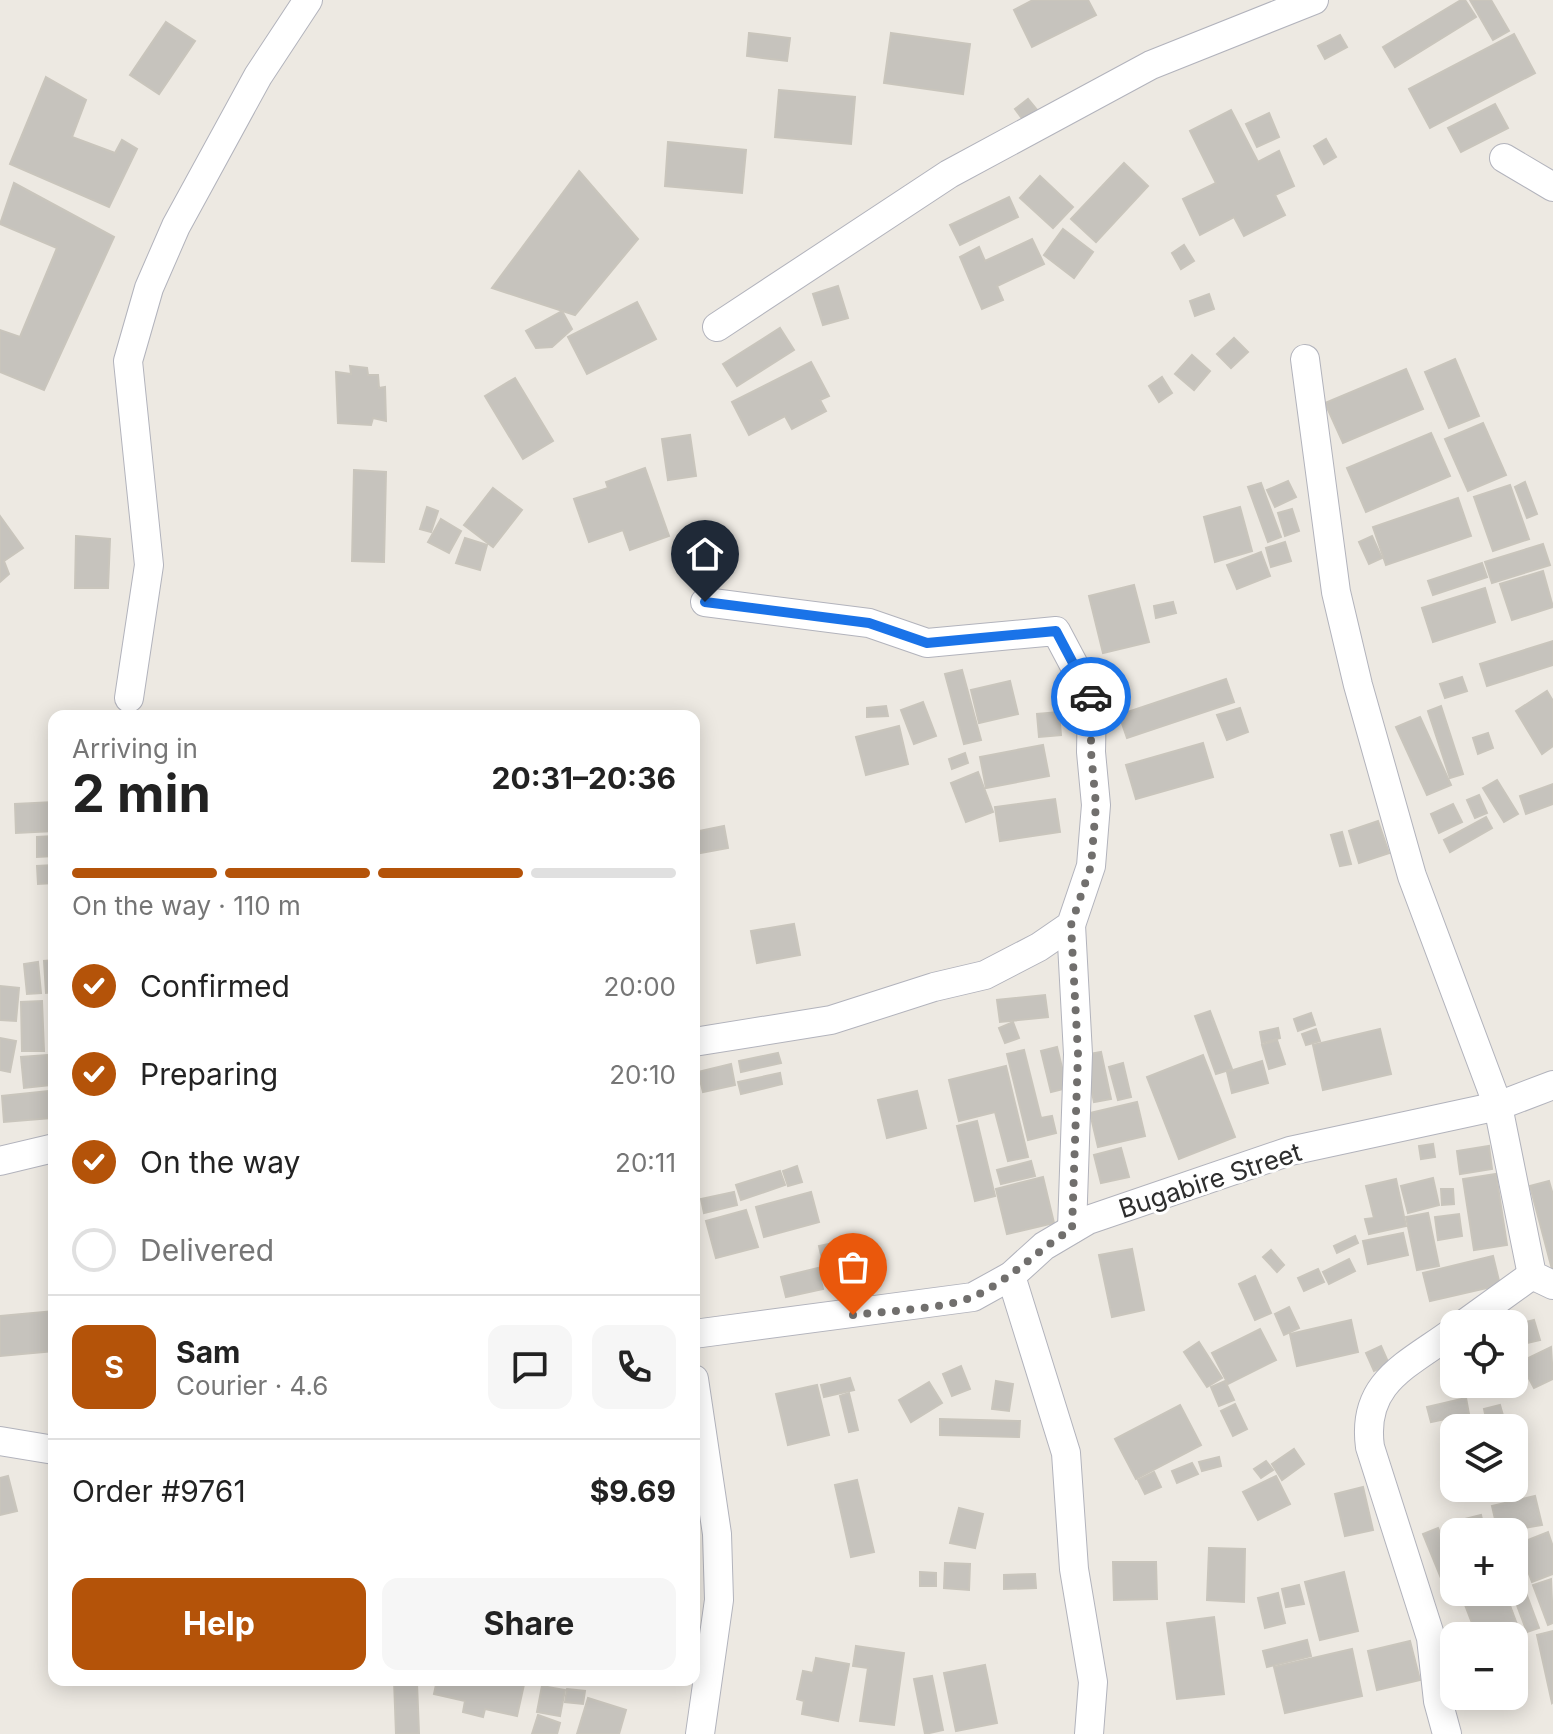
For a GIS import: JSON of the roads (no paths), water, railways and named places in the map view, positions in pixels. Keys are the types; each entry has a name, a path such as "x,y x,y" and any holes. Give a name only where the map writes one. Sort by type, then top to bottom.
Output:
{"street":[{"path":"129,698 149,565 128,361 149,288 176,226 258,76 308,0"},
{"path":"717,327 949,174 1151,65 1314,0"},
{"path":"1504,158 1553,187"},
{"path":"1305,359 1336,592 1358,685 1412,876 1498,1106 1542,1280 1489,1310"},
{"path":"705,602 869,623 927,643 1056,631 1092,699 1091,752 1096,805 1091,866 1071,925 1078,1054 1072,1229"},
{"path":"700,1041 831,1020 934,987 985,975 1039,947 1071,925"},
{"name":"Bugabire Street","path":"700,1333 973,1297 1011,1276 1044,1246 1088,1220 1290,1151 1498,1106 1553,1085"},
{"path":"0,1161 48,1149"},
{"path":"1011,1276 1066,1453 1074,1569 1093,1682 1089,1734"},
{"path":"1440,1341 1389,1379 1374,1399 1367,1422 1370,1447 1431,1638 1438,1701 1447,1734"},
{"path":"700,1420 717,1534 719,1600 700,1734"},
{"path":"0,1441 48,1449"}]}
